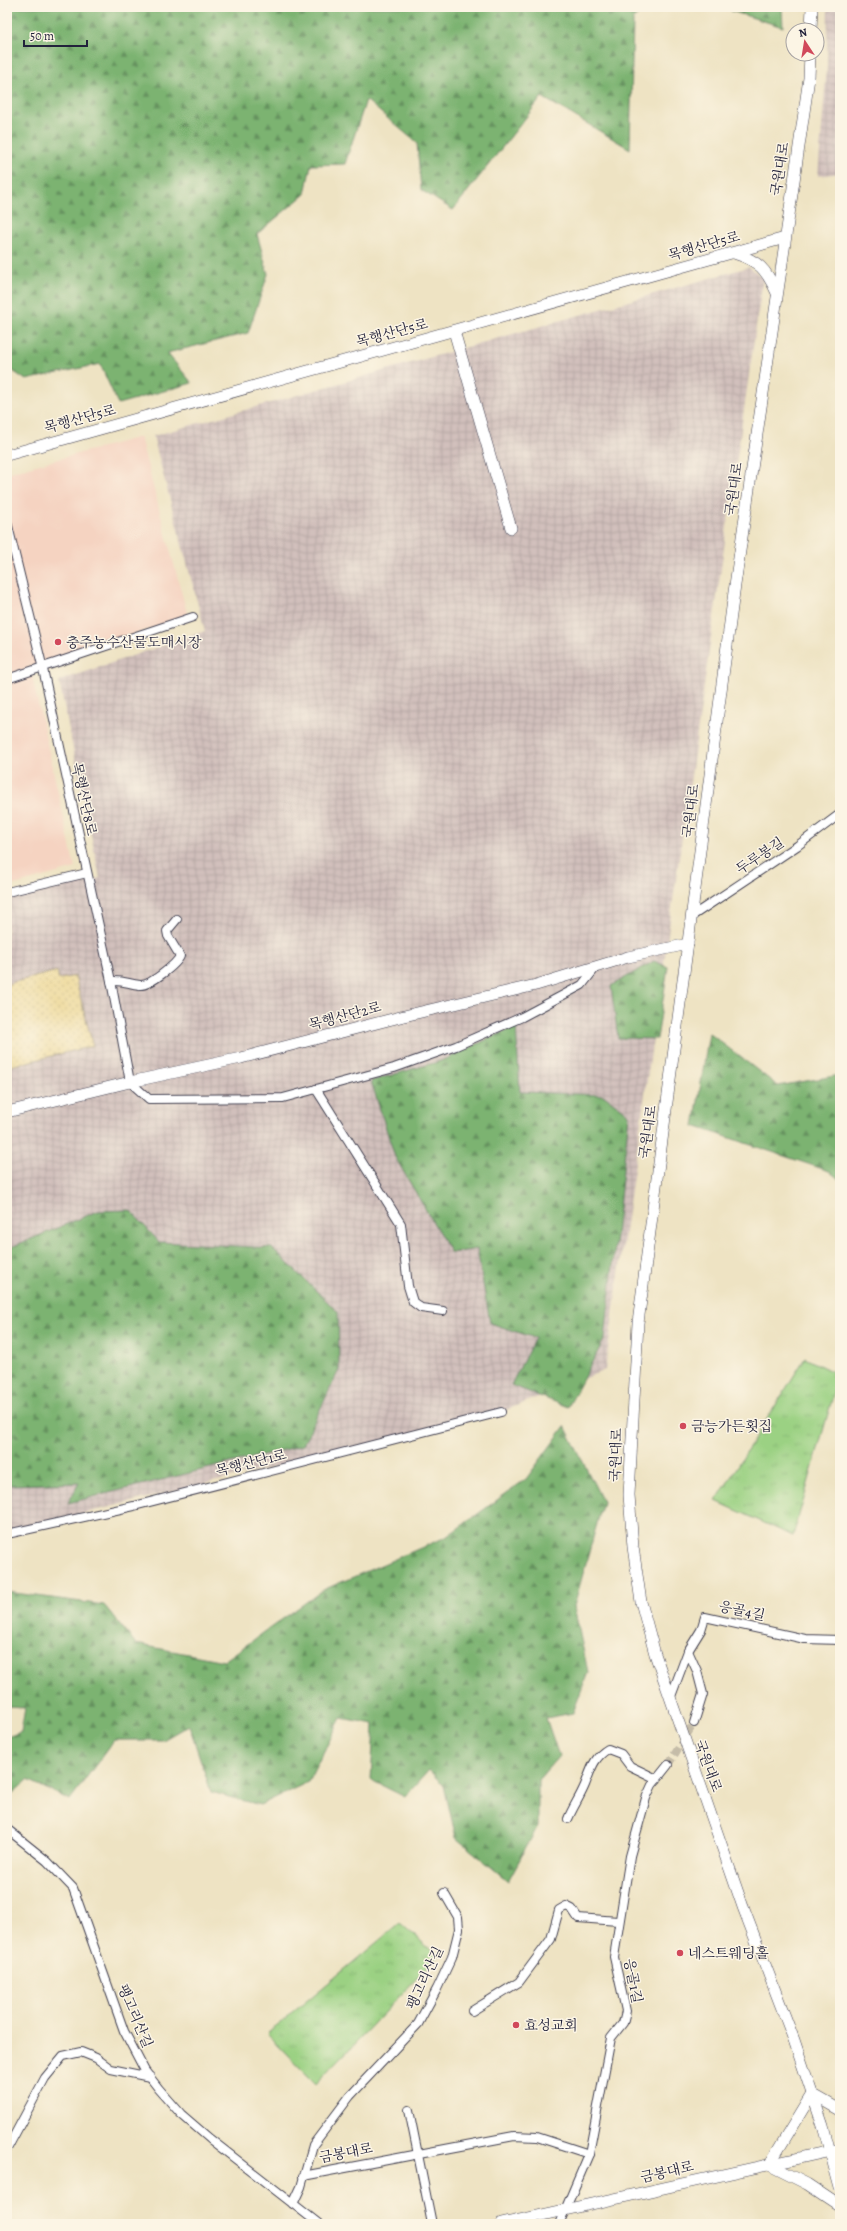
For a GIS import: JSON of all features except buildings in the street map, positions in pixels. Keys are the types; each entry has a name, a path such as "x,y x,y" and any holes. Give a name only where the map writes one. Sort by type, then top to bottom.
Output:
{"street":[{"path":"811,22 812,7"},
{"name":"국원대로","path":"810,62 809,78 733,600 638,1323 629,1495 633,1547 641,1602 655,1654 670,1700 812,2094 836,2150 840,2188"},
{"name":"목행산단5로","path":"7,455 785,238"},
{"path":"734,253 756,263 768,273 777,293"},
{"path":"454,331 511,528"},
{"name":"목행산단8로","path":"7,522 43,669 111,981 130,1082"},
{"path":"7,680 193,617"},
{"name":"두루봉길","path":"692,916 798,846 840,814"},
{"path":"7,892 87,873"},
{"path":"111,981 124,980 139,985 146,984 178,962 180,956 168,936 167,931 177,920"},
{"name":"목행산단2로","path":"7,1112 130,1082 241,1058 404,1016 536,985 597,966 688,944"},
{"path":"130,1082 149,1099 283,1098 394,1068 456,1046 522,1017 582,985 597,966"},
{"path":"316,1089 373,1176 401,1224 405,1243 408,1286 413,1302 421,1308 442,1310"},
{"name":"목행산단1로","path":"7,1534 134,1506 501,1412"},
{"name":"응골4길","path":"670,1700 688,1651 701,1630 705,1616 805,1639 840,1640"},
{"path":"688,1651 697,1671 703,1694 694,1723"},
{"path":"568,1819 585,1785 593,1763 600,1754 608,1749 621,1754 630,1766 657,1779"},
{"name":"응골1길","path":"559,2224 566,2211 589,2154 611,2038 623,2023 626,2011 614,1957 618,1921 630,1856 646,1798 652,1785 668,1765"},
{"name":"팽고리산길","path":"7,1830 47,1861 73,1888 124,2031 150,2077 181,2114 198,2129 320,2224"},
{"name":"팽고리산길","path":"293,2204 313,2145 350,2096 418,2024 438,1989 452,1957 459,1929 458,1917 444,1893"},
{"path":"472,2011 519,1982 551,1939 559,1910 566,1906 572,1908 578,1918 618,1921"},
{"path":"7,2149 45,2078 63,2056 81,2052 96,2058 111,2068 150,2077"},
{"path":"840,2110 812,2094 769,2165 807,2184 840,2206"},
{"path":"409,2110 432,2224"},
{"name":"금봉대로","path":"303,2176 514,2136 537,2137 589,2154"},
{"name":"금봉대로","path":"501,2224 566,2211 836,2150"}],"shaded area":[{"path":"828,7 840,7 840,173 818,176 827,66"},
{"path":"749,267 763,278 605,1370 501,1412 7,1532 7,900 100,878 59,681 205,631 153,436"},
{"name":"충주농수산물도매시장","path":"140,437 188,617 30,667 75,868 7,887 7,473"}],"green space":[{"path":"7,7 648,7 633,19 630,149 542,97 453,210 421,190 417,143 366,100 345,164 311,165 305,194 257,234 268,274 248,333 167,353 192,383 118,404 100,364 26,380 7,367"},
{"path":"732,7 782,7 783,27 731,11"},
{"path":"654,961 668,967 657,1039 618,1038 611,986"},
{"path":"516,1026 520,1092 603,1095 629,1114 605,1338 568,1407 511,1385 535,1338 490,1323 477,1249 451,1253 395,1157 371,1081 441,1061"},
{"path":"709,1033 778,1086 840,1075 840,1180 829,1171 694,1126"},
{"path":"130,1210 159,1242 272,1248 338,1312 339,1370 303,1445 68,1503 79,1483 7,1485 7,1249 98,1211"},
{"path":"805,1358 839,1375 793,1536 716,1501"},
{"path":"565,1426 603,1502 574,1606 588,1672 573,1713 546,1718 559,1756 538,1780 538,1826 508,1881 456,1838 444,1786 429,1770 405,1797 371,1780 374,1724 341,1718 308,1782 260,1805 211,1792 189,1725 163,1740 114,1740 70,1800 28,1780 7,1798 7,1737 21,1732 25,1708 7,1707 7,1592 104,1605 136,1644 224,1661 323,1590 446,1537 526,1479"},
{"path":"400,1923 438,1956 316,2084 267,2034"}],"sand":[{"path":"57,971 59,979 75,976 93,1046 7,1067 7,984"}],"tunnel":[{"path":"668,1765 694,1723"}],"place":[{"name":"충주농수산물도매시장","path":"58,642"},
{"name":"금능가든횟집","path":"683,1426"},
{"name":"네스트웨딩홀","path":"680,1953"},
{"name":"효성교회","path":"516,2025"}]}
